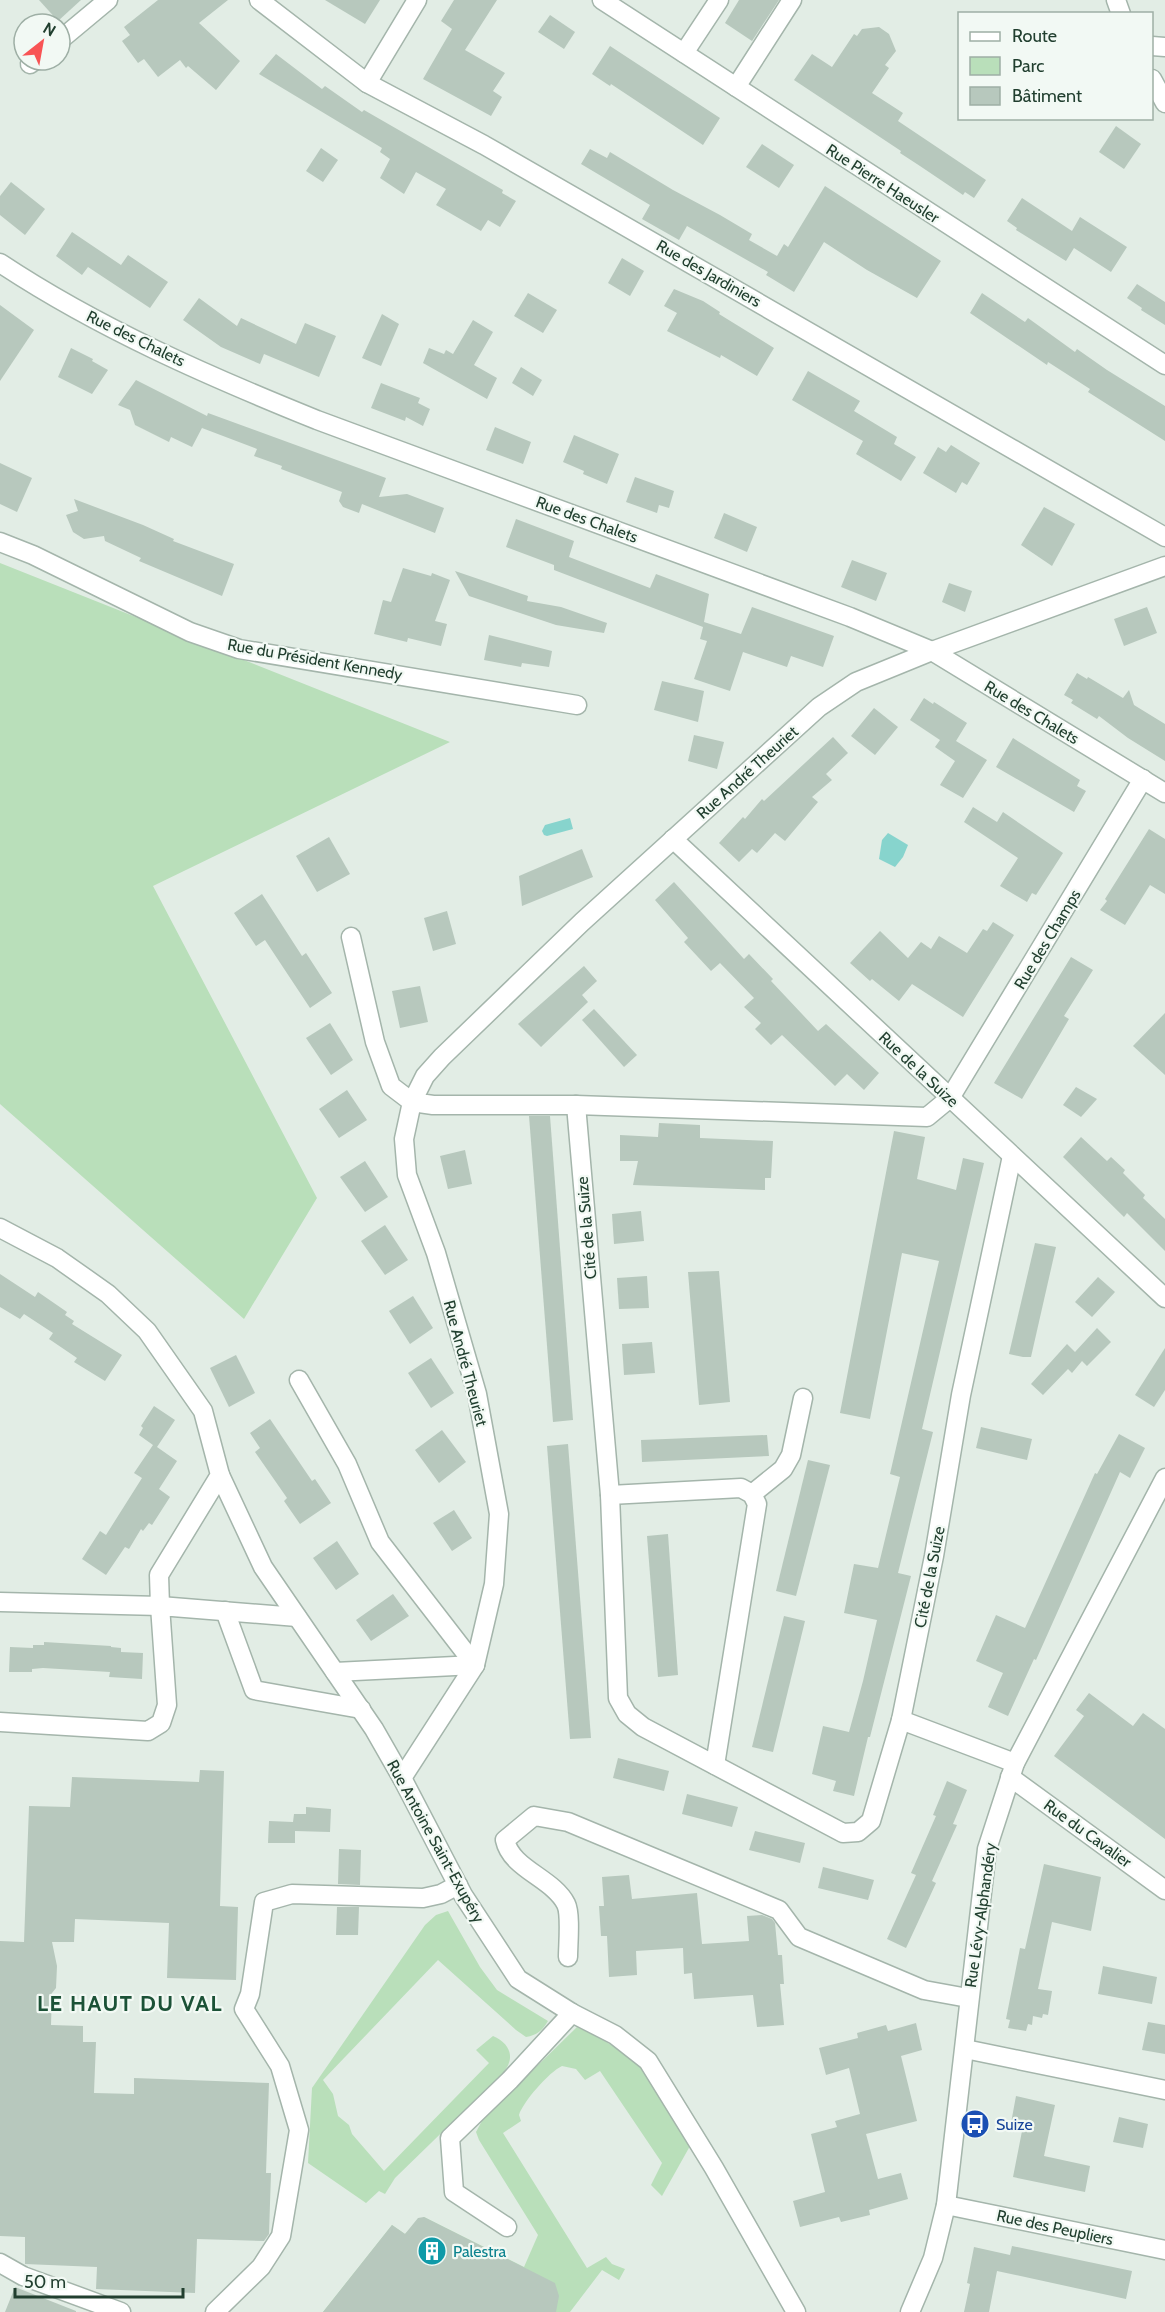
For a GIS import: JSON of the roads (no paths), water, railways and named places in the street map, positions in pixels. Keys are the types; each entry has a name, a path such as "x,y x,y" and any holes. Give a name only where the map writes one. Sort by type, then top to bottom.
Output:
{"street":[{"path":"72,30 108,0"},
{"name":"Rue des Jardiniers","path":"259,0 367,83 495,150 1165,537"},
{"path":"367,83 417,0"},
{"name":"Rue Pierre Haeusler","path":"602,0 1165,365"},
{"path":"684,53 719,0"},
{"path":"736,87 792,0"},
{"path":"1153,81 1165,103"},
{"name":"Rue des Chalets","path":"0,262 46,293 236,387 317,420 850,617 932,651 1165,792"},
{"name":"Rue du Président Kennedy","path":"0,542 33,555 190,632 240,649 577,705"},
{"name":"Rue André Theuriet","path":"402,1778 475,1665 494,1584 499,1514 477,1394 436,1253 407,1175 404,1138 412,1102 425,1076 582,922 819,707 856,682 932,651 1165,566"},
{"name":"Rue des Champs","path":"950,1098 1143,779"},
{"name":"Rue de la Suize","path":"673,839 1165,1298"},
{"path":"351,937 375,1042 391,1086 412,1102 433,1106 576,1105 927,1117 950,1098"},
{"name":"Cité de la Suize","path":"576,1105 610,1495 618,1698 627,1714 643,1726 843,1833 858,1832 871,1821 901,1720 934,1556 961,1395 1012,1156"},
{"name":"Rue Antoine Saint-Exupéry","path":"0,1228 57,1258 108,1294 147,1331 203,1411 220,1475 263,1567 361,1710 402,1778 458,1886 518,1979 572,2013 615,2035 648,2061 714,2168 796,2312"},
{"path":"299,1380 347,1464 380,1542 475,1665"},
{"path":"752,1494 783,1469 791,1455 803,1398"},
{"path":"0,1722 148,1731 161,1723 166,1705 159,1575 220,1475"},
{"name":"Rue Lévy-Alphandéry","path":"910,2312 933,2258 946,2205 965,2049 968,1998 987,1849 1013,1770 1165,1478"},
{"path":"610,1495 741,1488 752,1494 757,1504 715,1765"},
{"path":"0,1602 160,1606 297,1617"},
{"path":"225,1611 254,1690 361,1710"},
{"path":"335,1672 475,1665"},
{"name":"Rue du Cavalier","path":"901,1720 1013,1770 1165,1890"},
{"path":"568,1957 567,1906 557,1893 507,1851 505,1840 534,1816 568,1822 779,1910 799,1937 924,1990 968,1998"},
{"path":"215,2312 261,2267 281,2236 299,2130 280,2066 244,2009 250,1995 264,1902 292,1894 423,1898 441,1894 458,1886"},
{"path":"507,2227 454,2192 450,2138 510,2080 572,2013"},
{"path":"965,2049 1165,2090"},
{"name":"Rue des Peupliers","path":"946,2205 1165,2250"},
{"path":"0,2263 23,2277 121,2312"}],"water":[{"path":"570,818 573,829 544,835 542,831 545,825"},
{"path":"888,833 908,845 903,857 895,867 879,859 882,840"}],"place":[{"name":"Suize","path":"975,2124"},
{"name":"Palestra","path":"432,2251"}],"district":[{"name":"LE HAUT DU VAL","path":"130,2003"}]}
